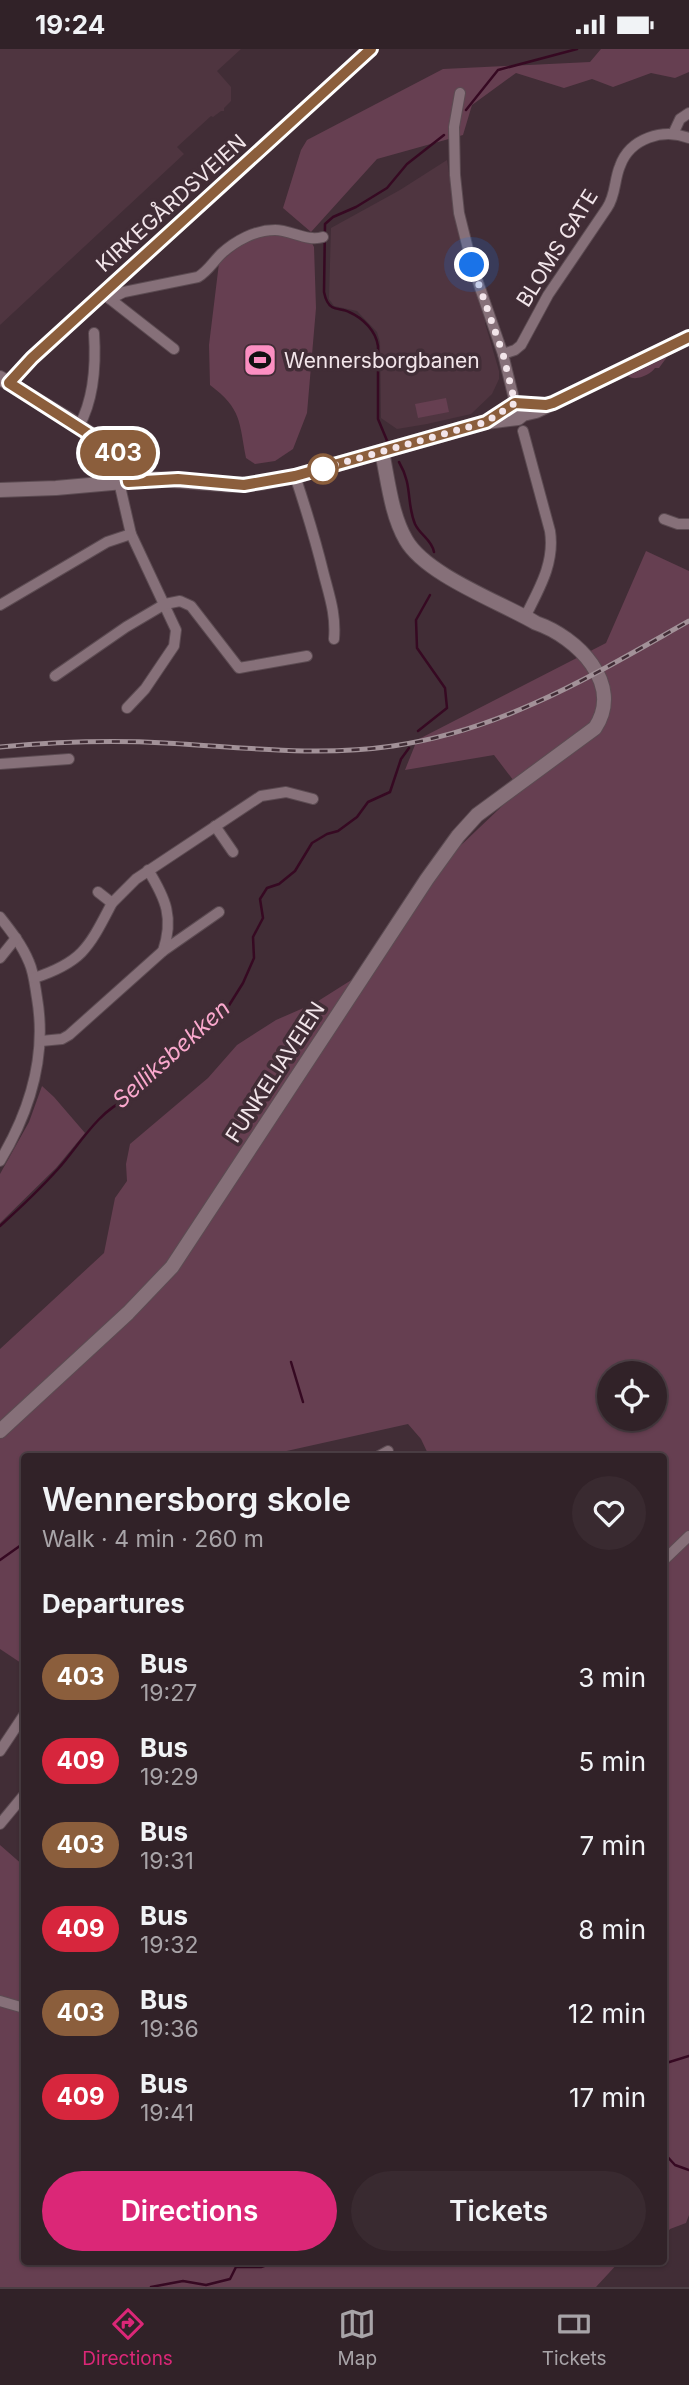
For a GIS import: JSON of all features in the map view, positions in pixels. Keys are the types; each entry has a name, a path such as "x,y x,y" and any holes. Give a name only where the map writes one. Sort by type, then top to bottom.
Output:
{"street":[{"name":"KIRKEGÅRDSVEIEN","path":"4,381 107,296 371,49"},
{"path":"460,93 454,127 459,213 467,248 503,354 516,409"},
{"path":"689,113 680,119 673,134 689,138"},
{"name":"BLOMS GATE","path":"503,354 521,345 548,295 607,208 614,194 621,163 629,151 647,138 673,134"},
{"path":"107,296 198,277 228,248 254,233 278,230 315,239 323,237"},
{"path":"107,296 174,349"},
{"path":"79,426 92,388 94,333"},
{"path":"0,490 178,479 244,485 295,476 486,422 516,409 546,405 689,337"},
{"path":"4,381 79,426 117,453 125,465 123,482 131,534 176,630 174,646 145,689 127,708"},
{"path":"523,431 551,531 552,548 531,620"},
{"name":"FUNKELIAVEIEN","path":"0,1431 128,1314 172,1267 458,836 488,806 582,736 595,710 594,688 579,660 531,620 439,571 412,549 399,524 382,452"},
{"path":"295,476 311,522 332,602 334,639"},
{"path":"664,519 678,524 689,524"},
{"path":"0,604 107,543 131,534"},
{"path":"55,676 126,627 165,604 180,601 191,606 239,668 307,656"},
{"path":"0,764 69,759"},
{"path":"34,978 57,971 78,958 90,944 123,890 215,826 267,795 286,792 313,799"},
{"path":"215,826 233,852"},
{"path":"149,870 160,890 167,914 169,931 163,951"},
{"path":"98,892 112,904"},
{"path":"41,1041 62,1039 69,1035 163,951 219,912"},
{"path":"0,917 30,963 41,1018 37,1073 24,1117 0,1161"},
{"path":"0,958 16,938"},
{"path":"667,1557 689,1536"},
{"path":"0,1751 21,1720"},
{"path":"0,1824 21,1799"},
{"path":"0,2001 21,2007"}],"shaded area":[{"path":"0,49 241,49 217,71 231,87 231,101 224,111 211,116 177,147 184,154 0,325"},
{"path":"601,49 689,49 689,72 675,78 651,73 613,87 592,79 564,88 516,73 472,105 463,135 377,159 311,232 283,208 301,150 307,140 443,69 590,62"},
{"path":"447,160 460,243 487,319 485,323 499,379 492,394 471,414 397,429 381,418 380,342 377,332 357,311 334,306 329,299 331,228 400,190"},
{"name":"Wennersborgbanen","path":"262,227 306,232 314,247 316,308 307,413 293,449 275,461 255,464 246,458 234,409 210,385 209,345 219,263"},
{"path":"667,357 659,368 647,375 639,378 628,376"},
{"path":"446,398 449,412 418,418 415,404"},
{"path":"646,551 689,571 689,2215 686,2223 670,2229 667,2233 667,1453 428,1453 421,1439 408,1424 278,1453 21,1453 21,1663 0,1649 0,1349 104,1253 115,1198 127,1181 126,1164 130,1144 208,1078 237,1045 276,1020 315,1003 372,967 436,869 520,789 494,755 405,770 417,740 606,643"},
{"path":"42,1086 85,1133 56,1168 0,1223 0,1174 29,1122"},
{"path":"0,1845 21,1863 21,2265 616,2265 596,2287 0,2287"}],"waterway":[{"name":"Selliksbekken","path":"466,110 498,70 577,49"},
{"name":"Selliksbekken","path":"388,443 378,419 378,346 375,335 359,318 330,306 325,296 325,224 387,188 407,164 444,135"},
{"name":"Selliksbekken","path":"399,462 408,486 415,524 434,552"},
{"name":"Selliksbekken","path":"418,731 447,708 445,688 417,648 416,620 430,595"},
{"name":"Selliksbekken","path":"0,1226 51,1176 89,1130 107,1112 126,1100 129,1090 162,1064 202,1025 228,1007 254,958 253,937 263,918 260,899 267,888 279,884 295,871 312,843 338,831 357,817 368,802 390,792 401,759 409,748"},
{"path":"291,1362 303,1402"},
{"path":"0,1560 21,1545"},
{"path":"667,2063 689,2056"},
{"path":"667,2156 675,2165 689,2170"},
{"path":"151,2287 183,2281 206,2285 230,2279 236,2267 267,2265"}],"railway":[{"path":"0,747 103,742 336,751 393,746 434,738 510,714 582,680 689,621"}],"bus line":[{"name":"403","path":"371,49 32,358 9,383 114,450 125,465 128,482 178,479 244,485 295,476 486,422 515,403 546,405 689,337"}],"place":[{"name":"Wennersborgbanen","path":"260,360"}],"route":[{"path":"323,469 317,470 486,422 515,403 503,354 472,265"}]}
